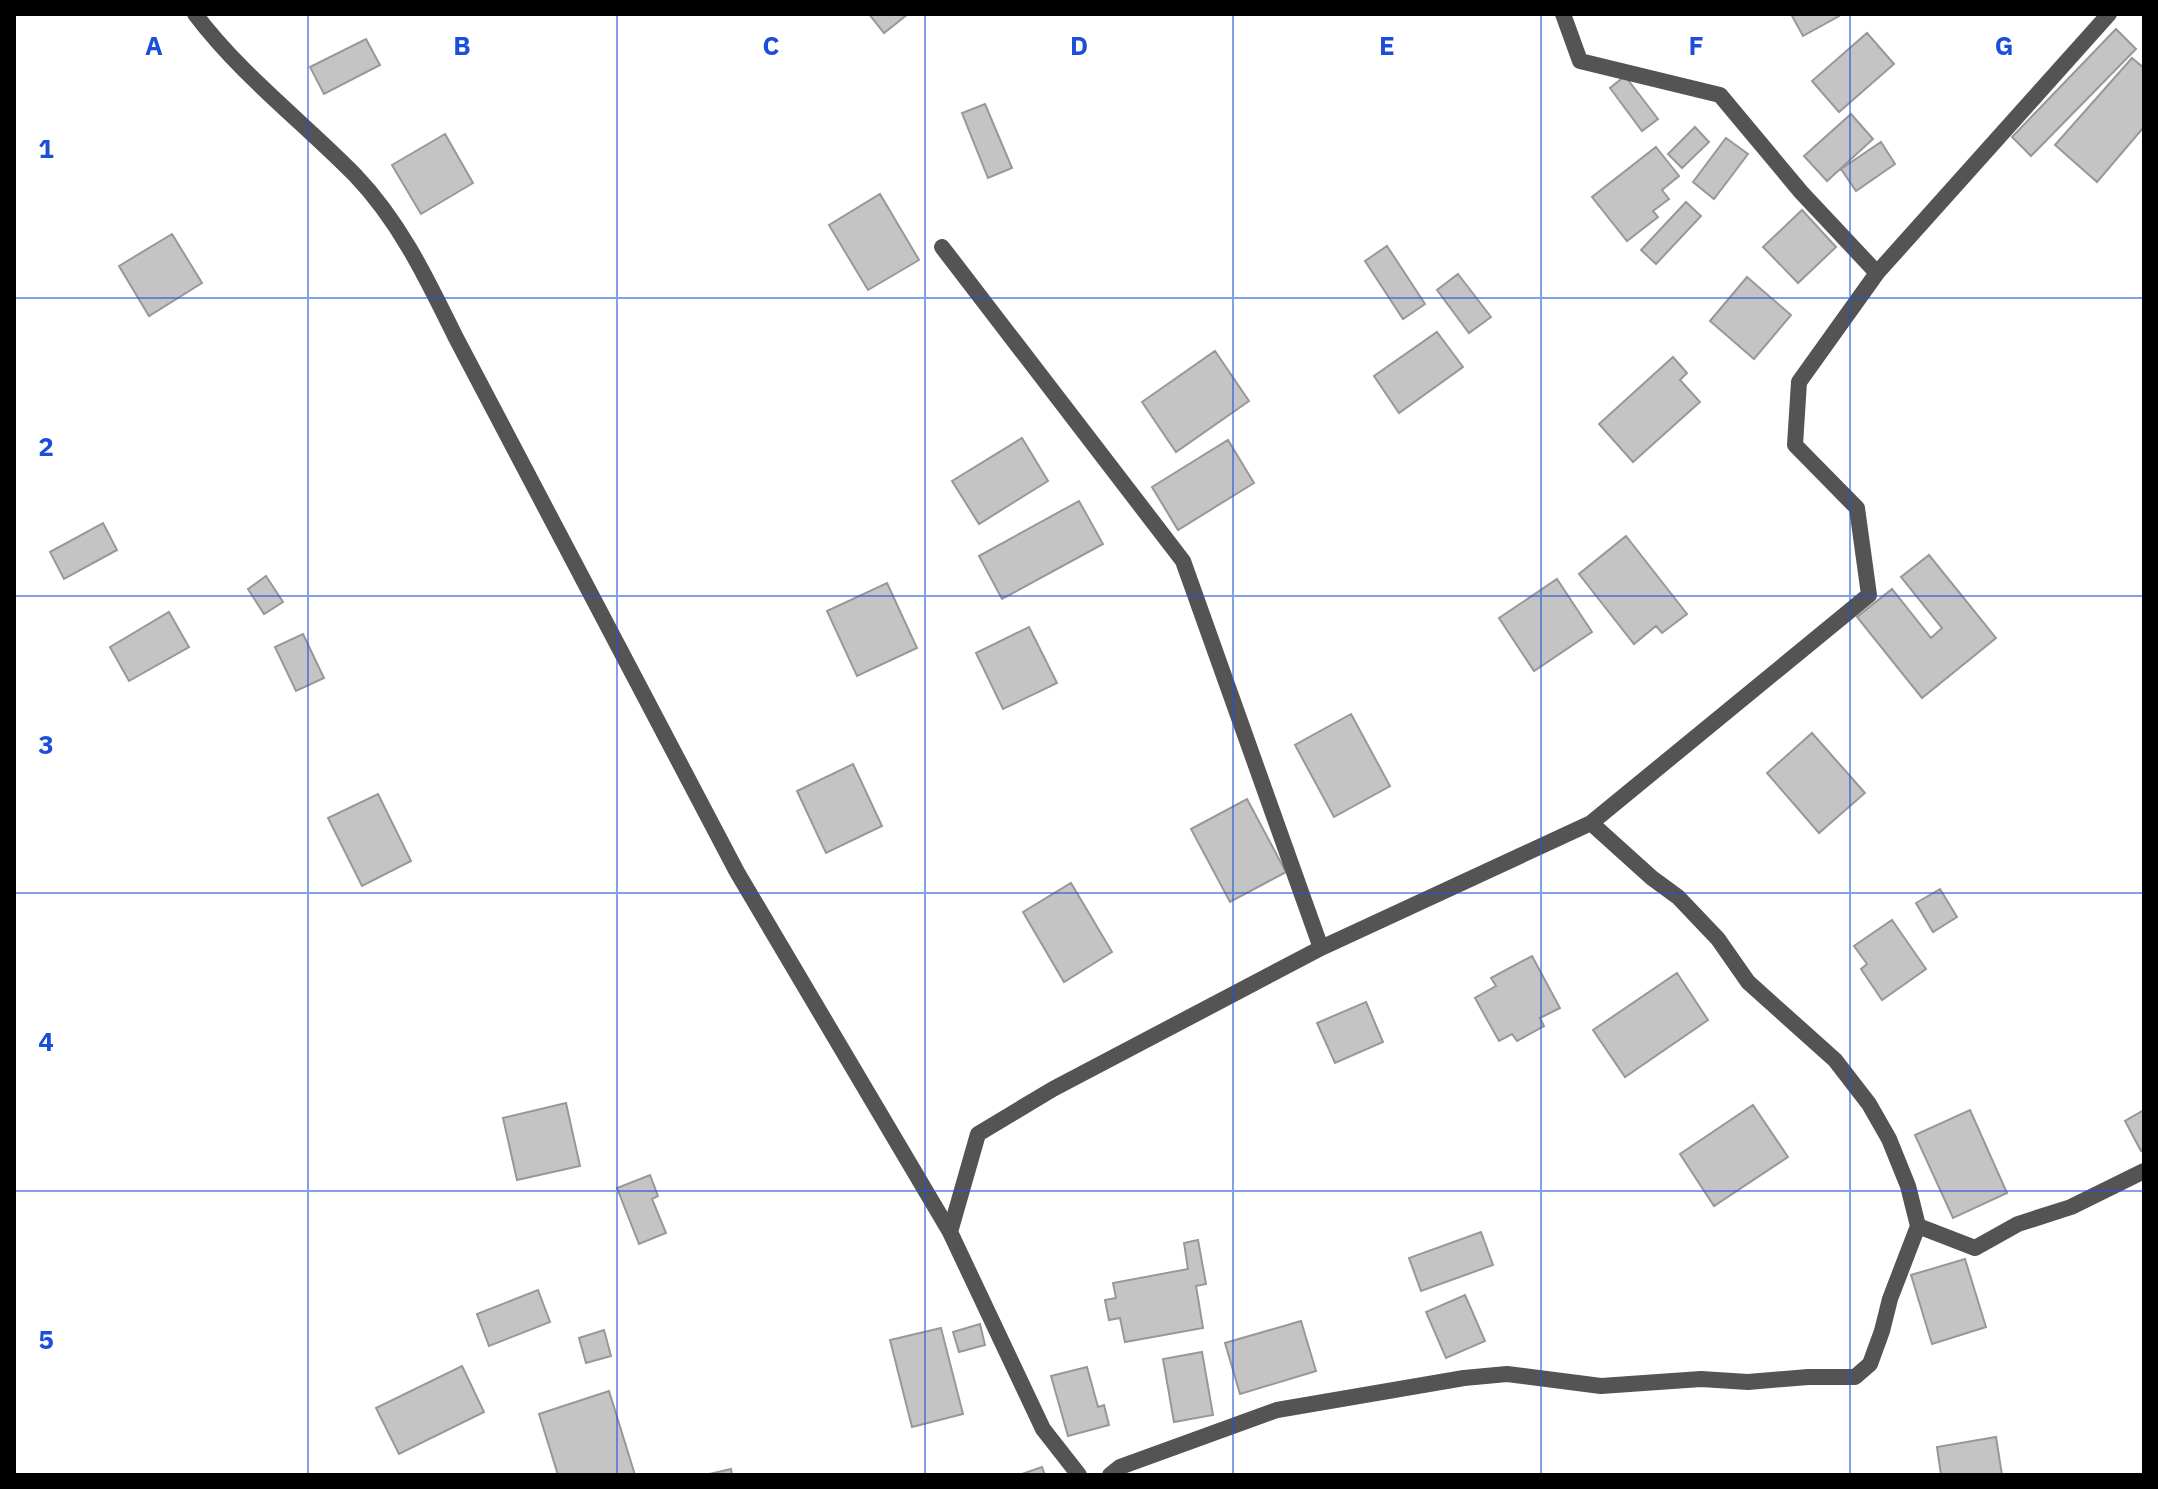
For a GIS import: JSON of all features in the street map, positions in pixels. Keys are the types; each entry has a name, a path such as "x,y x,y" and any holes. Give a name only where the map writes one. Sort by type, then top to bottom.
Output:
{"street":[{"path":"195,14 215,41 265,92 357,177 390,218 420,266 737,872 950,1232 1043,1429 1079,1475"},
{"path":"1563,14 1580,61 1720,95 1801,192 1877,273"},
{"path":"950,1232 978,1134 1053,1089 1321,948 1591,823 1869,595 1857,508 1795,445 1799,382 1877,273 2109,14"},
{"path":"942,247 1183,561 1321,948"},
{"path":"1110,1475 1120,1467 1277,1410 1464,1378 1507,1374 1601,1386 1701,1379 1748,1382 1855,1377 1870,1364 1890,1299 1918,1226 1908,1186 1889,1139 1869,1104 1835,1060 1748,982 1718,939 1678,897 1591,823"},
{"path":"1918,1226 1975,1248 2018,1224 2071,1207 2144,1171"}],"building":[{"path":"869,14 908,14 884,33"},
{"path":"1791,14 1838,14 1839,16 1803,36"},
{"path":"2116,29 2136,49 2031,156 2012,137"},
{"path":"1867,33 1894,64 1839,112 1812,81"},
{"path":"366,39 380,65 324,94 310,67"},
{"path":"2132,58 2144,68 2144,127 2097,182 2055,145"},
{"path":"1625,76 1658,119 1642,131 1610,88"},
{"path":"985,104 1012,168 988,178 962,113"},
{"path":"1851,114 1873,139 1827,181 1804,156"},
{"path":"1695,127 1709,142 1682,168 1668,154"},
{"path":"445,134 473,183 421,214 392,165"},
{"path":"1726,138 1748,154 1714,199 1693,182"},
{"path":"1881,142 1895,164 1856,191 1841,169"},
{"path":"1656,147 1679,176 1662,190 1669,199 1653,211 1658,217 1627,241 1592,197"},
{"path":"880,194 919,260 868,290 829,225"},
{"path":"1686,202 1701,216 1656,264 1641,250"},
{"path":"1802,210 1836,247 1798,283 1763,247"},
{"path":"172,234 202,283 149,316 119,266"},
{"path":"1387,246 1425,304 1403,319 1365,261"},
{"path":"1458,274 1491,317 1469,333 1437,290"},
{"path":"1747,277 1791,315 1754,359 1710,321"},
{"path":"1437,332 1463,367 1399,413 1374,376"},
{"path":"1215,351 1249,401 1176,452 1142,402"},
{"path":"1673,357 1687,373 1680,380 1700,402 1633,462 1599,424"},
{"path":"1022,438 1048,481 979,524 952,481"},
{"path":"1228,440 1254,483 1178,530 1152,487"},
{"path":"1079,501 1103,544 1002,599 979,556"},
{"path":"103,523 117,550 64,579 50,552"},
{"path":"1626,536 1687,614 1662,633 1656,626 1634,644 1579,574"},
{"path":"1929,555 1996,638 1922,698 1857,617 1892,589 1931,638 1942,628 1901,577"},
{"path":"266,576 283,602 264,614 248,589"},
{"path":"1557,579 1592,632 1534,671 1499,618"},
{"path":"887,583 917,648 857,676 827,611"},
{"path":"169,612 189,647 129,681 110,647"},
{"path":"1029,627 1057,683 1003,709 976,653"},
{"path":"303,634 324,678 296,691 275,647"},
{"path":"1351,714 1390,786 1334,817 1295,745"},
{"path":"1812,733 1865,793 1819,833 1767,773"},
{"path":"853,764 882,826 826,853 797,791"},
{"path":"378,794 411,861 362,886 328,818"},
{"path":"1247,799 1286,872 1230,902 1191,829"},
{"path":"1071,883 1112,952 1064,982 1023,912"},
{"path":"1940,889 1957,917 1933,932 1916,903"},
{"path":"1892,920 1926,969 1882,1000 1861,969 1867,964 1854,946"},
{"path":"1532,956 1560,1008 1540,1018 1544,1026 1517,1041 1512,1034 1499,1041 1475,998 1496,986 1491,978"},
{"path":"1677,973 1708,1020 1625,1077 1593,1030"},
{"path":"1366,1002 1383,1042 1335,1063 1317,1023"},
{"path":"566,1103 580,1166 517,1180 503,1118"},
{"path":"1753,1105 1788,1157 1714,1206 1680,1154"},
{"path":"1970,1110 2007,1193 1953,1218 1915,1135"},
{"path":"2144,1110 2144,1149 2141,1151 2125,1121"},
{"path":"650,1175 658,1196 652,1199 666,1233 639,1244 617,1188"},
{"path":"1481,1232 1493,1265 1421,1291 1409,1258"},
{"path":"1198,1240 1206,1284 1196,1286 1203,1328 1125,1342 1120,1318 1109,1320 1105,1300 1116,1298 1113,1283 1188,1269 1184,1243"},
{"path":"1965,1259 1986,1327 1932,1344 1911,1275"},
{"path":"538,1290 550,1322 489,1346 477,1314"},
{"path":"1465,1295 1485,1341 1446,1358 1426,1312"},
{"path":"1301,1321 1316,1371 1240,1394 1225,1343"},
{"path":"980,1324 985,1345 959,1352 953,1332"},
{"path":"941,1328 963,1414 912,1427 890,1340"},
{"path":"604,1330 611,1356 586,1363 579,1338"},
{"path":"1202,1352 1213,1415 1174,1422 1163,1359"},
{"path":"462,1366 484,1412 399,1454 376,1408"},
{"path":"1087,1367 1098,1407 1104,1405 1109,1425 1068,1436 1051,1376"},
{"path":"609,1391 635,1475 558,1475 539,1414"},
{"path":"1996,1437 2002,1475 1941,1475 1937,1447"},
{"path":"1042,1467 1045,1475 1019,1475"},
{"path":"731,1469 732,1475 705,1475"}]}
